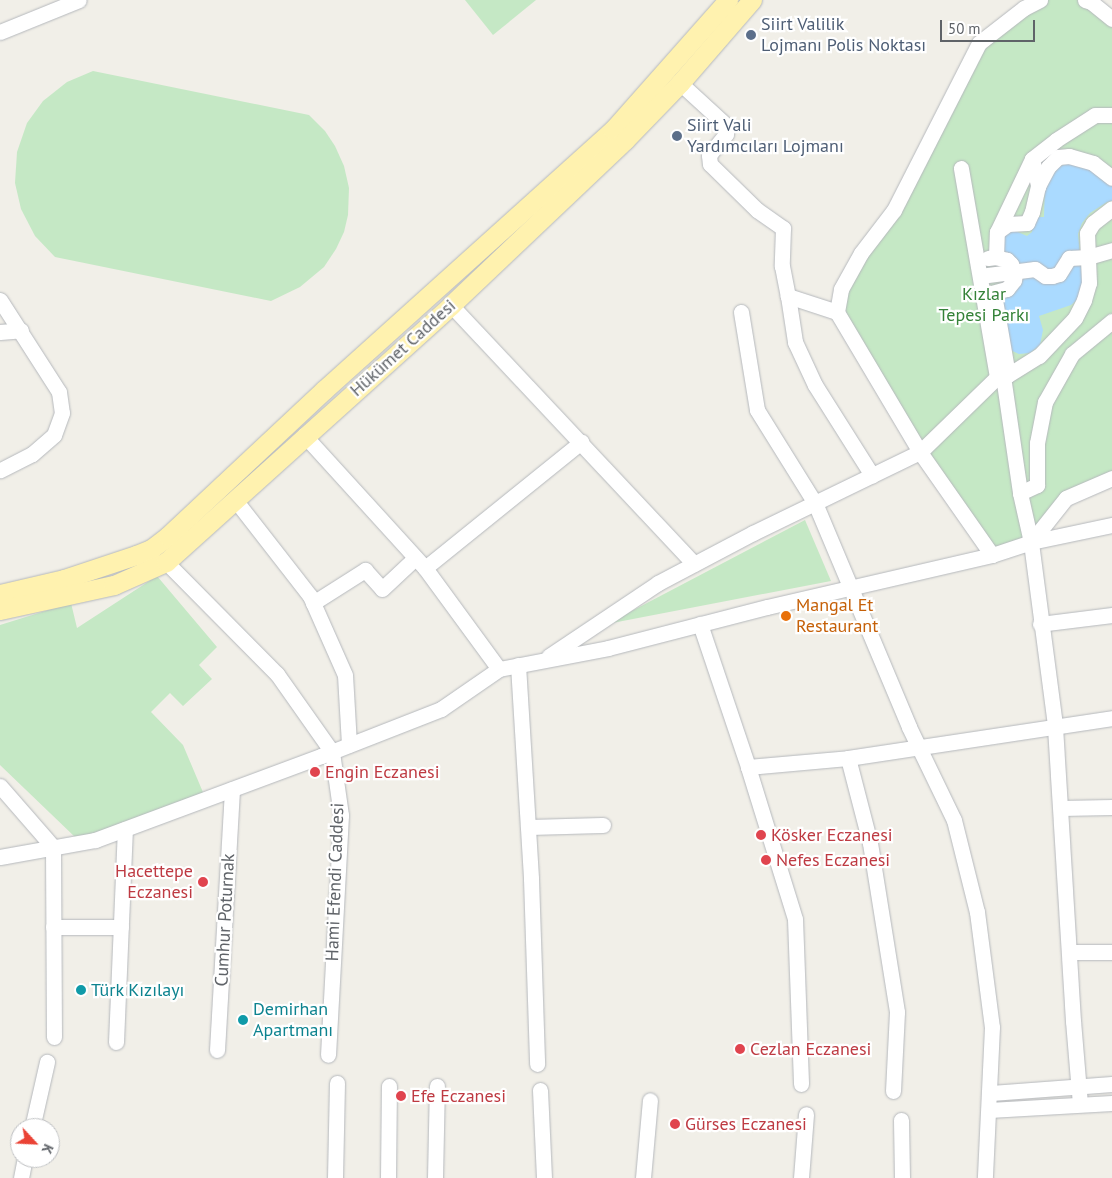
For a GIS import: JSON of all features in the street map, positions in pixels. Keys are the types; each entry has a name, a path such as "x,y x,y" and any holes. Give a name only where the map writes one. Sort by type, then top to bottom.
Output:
{"main road":[{"path":"0,594 64,579 136,555 150,549 168,536 324,390 613,130 728,0"},
{"name":"Hükümet Caddesi","path":"0,610 114,585 166,562 236,501 304,435 450,306 625,140 680,83 752,0"}],"street":[{"path":"0,32 79,0"},
{"path":"992,555 920,452 837,312 841,289 861,254 894,210 978,43 1024,8 1040,0"},
{"path":"1085,0 1091,2 1112,18"},
{"path":"680,83 727,126 726,134 709,155 710,164 757,210 783,228 782,266 796,342 815,385 872,475"},
{"path":"996,257 997,232 1032,159 1056,140 1095,115 1112,115"},
{"path":"997,232 1008,224 1027,223 1032,212 1038,186 1048,167 1058,157 1070,156 1093,163 1112,178"},
{"path":"1032,159 1038,186"},
{"path":"961,168 980,276 989,294 1003,376 1020,493 1031,542 1040,624 1055,725 1080,1104"},
{"path":"544,660 658,583 920,452 1003,376 1039,356 1075,318 1084,300 1089,283 1087,233 1093,222 1112,208"},
{"path":"980,276 1035,269 1045,276 1052,276 1059,274 1069,258 1088,257 1112,250"},
{"path":"977,260 996,257 1007,260 1014,272 1011,285 989,294"},
{"path":"788,296 837,312"},
{"path":"0,300 59,392 62,413 54,435 32,454 0,470"},
{"path":"450,306 581,442 694,564"},
{"path":"741,312 757,410 815,503 919,746 954,820 977,912 992,1027 985,1178"},
{"path":"1020,493 1037,485 1037,443 1045,402 1072,354 1112,321"},
{"path":"0,332 20,330"},
{"path":"304,435 420,563 499,669"},
{"path":"313,603 365,570 382,589 420,563 581,442"},
{"path":"1031,542 1066,498 1112,478"},
{"path":"236,501 313,603 345,675 349,745"},
{"path":"0,857 95,840 332,752 441,709 499,669 608,648 850,587 992,555 1031,542 1112,525"},
{"name":"Hami Efendi Caddesi","path":"166,562 277,674 332,752 341,815 328,1055"},
{"path":"1040,624 1112,615"},
{"path":"700,624 748,767 795,919 801,1084"},
{"path":"518,665 528,827 537,1064"},
{"path":"748,767 848,758 1055,725 1112,718"},
{"path":"848,758 870,843 897,1012 893,1091"},
{"path":"0,786 53,847 54,1037"},
{"name":"Cumhur Poturnak","path":"217,1050 232,789"},
{"path":"1061,808 1112,807"},
{"path":"528,827 602,826"},
{"path":"116,1042 125,829"},
{"path":"53,927 121,927"},
{"path":"1069,952 1112,952"},
{"path":"34,1118 47,1062"},
{"path":"335,1178 337,1083"},
{"path":"990,1093 1112,1084"},
{"path":"388,1178 389,1086"},
{"path":"434,1178 437,1086"},
{"path":"540,1090 544,1178"},
{"path":"643,1178 650,1100"},
{"path":"989,1110 1112,1103"},
{"path":"801,1178 806,1114"},
{"path":"901,1120 902,1178"}],"green space":[{"path":"465,0 536,0 493,35"},
{"name":"Kızlar Tepesi Parkı","path":"1040,0 1085,0 1112,19 1112,478 1066,498 1031,542 992,555 837,312 841,289 894,210 979,43"},
{"path":"93,71 309,115 325,131 335,146 344,166 349,188 348,215 344,232 324,267 300,287 271,301 55,257 35,236 21,209 15,183 17,152 27,123 43,101 67,82"},
{"path":"805,520 831,581 607,624"},
{"path":"157,576 217,647 199,665 212,679 183,706 170,693 151,712 183,745 205,797 88,839 75,837 0,765 0,625 71,603 77,628"}],"water":[{"path":"1072,162 1090,168 1108,179 1112,186 1112,201 1107,202 1090,213 1082,223 1078,234 1083,285 1078,299 1071,305 1039,316 1043,330 1040,345 1030,353 1019,354 1010,350 1000,293 1012,290 1000,254 1004,233 1011,229 1027,236 1032,232 1034,217 1044,217 1045,181 1054,168"}],"place":[{"name":"Siirt Valilik Lojmanı Polis Noktası","path":"751,35"},
{"name":"Siirt Vali Yardımcıları Lojmanı","path":"677,136"},
{"name":"Mangal Et Restaurant","path":"786,616"},
{"name":"Engin Eczanesi","path":"315,772"},
{"name":"Kösker Eczanesi","path":"761,835"},
{"name":"Nefes Eczanesi","path":"766,860"},
{"name":"Hacettepe Eczanesi","path":"203,882"},
{"name":"Türk Kızılayı","path":"81,990"},
{"name":"Demirhan Apartmanı","path":"243,1020"},
{"name":"Cezlan Eczanesi","path":"740,1049"},
{"name":"Efe Eczanesi","path":"401,1096"},
{"name":"Gürses Eczanesi","path":"675,1124"}]}
